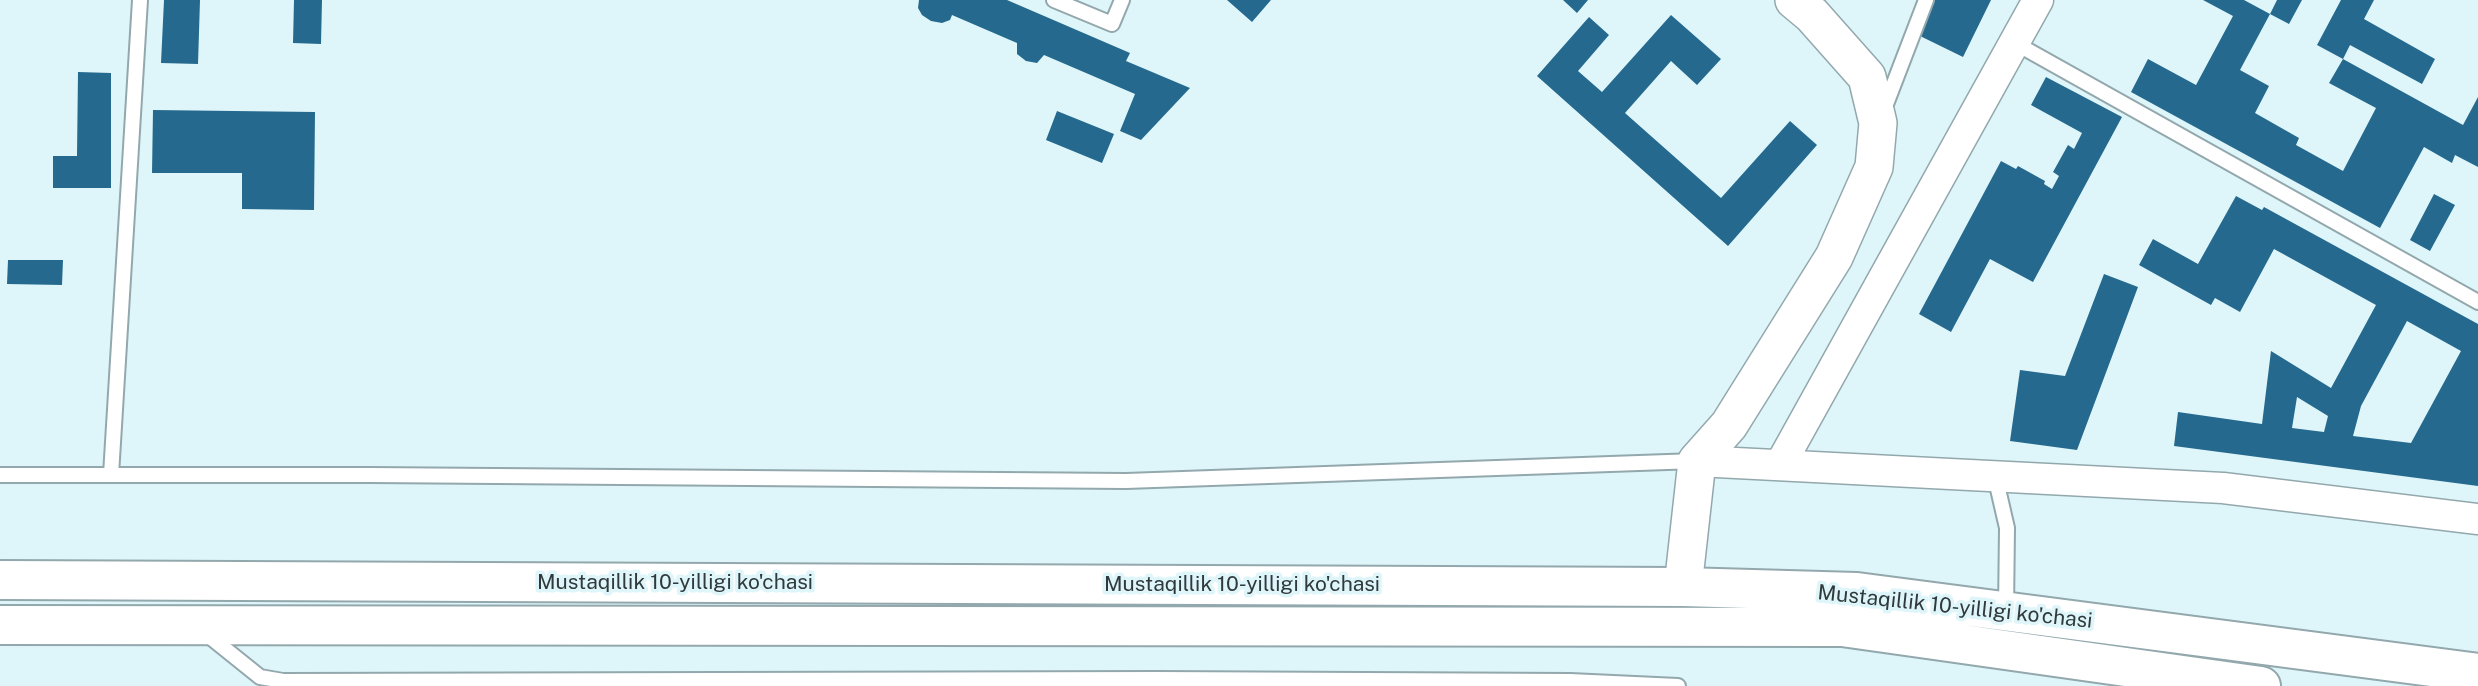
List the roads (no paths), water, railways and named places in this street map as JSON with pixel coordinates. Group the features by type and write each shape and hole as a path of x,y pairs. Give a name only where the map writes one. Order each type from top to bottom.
{"main road":[{"name":"Mustaqillik 10-yilligi ko'chasi","path":"0,580 1683,587 1857,592 2478,673"},
{"name":"Mustaqillik 10-yilligi ko'chasi","path":"0,625 1842,627 2010,650 2175,681 2261,686"}],"street":[{"path":"1683,587 1697,461 1729,425 1834,257 1874,167 1878,123 1867,77 1828,32 1794,0"},
{"path":"1780,465 2038,0"},
{"path":"1697,461 2222,488 2478,519"}],"lane":[{"path":"111,475 140,0"},
{"path":"1054,0 1112,24 1122,0"},
{"path":"1878,123 1926,0"},
{"path":"2015,43 2478,302"},
{"path":"0,475 397,475 1126,481 1697,461"},
{"path":"1995,476 2007,528 2006,611"},
{"path":"196,625 260,677 344,684 1570,681 1678,686"}]}
